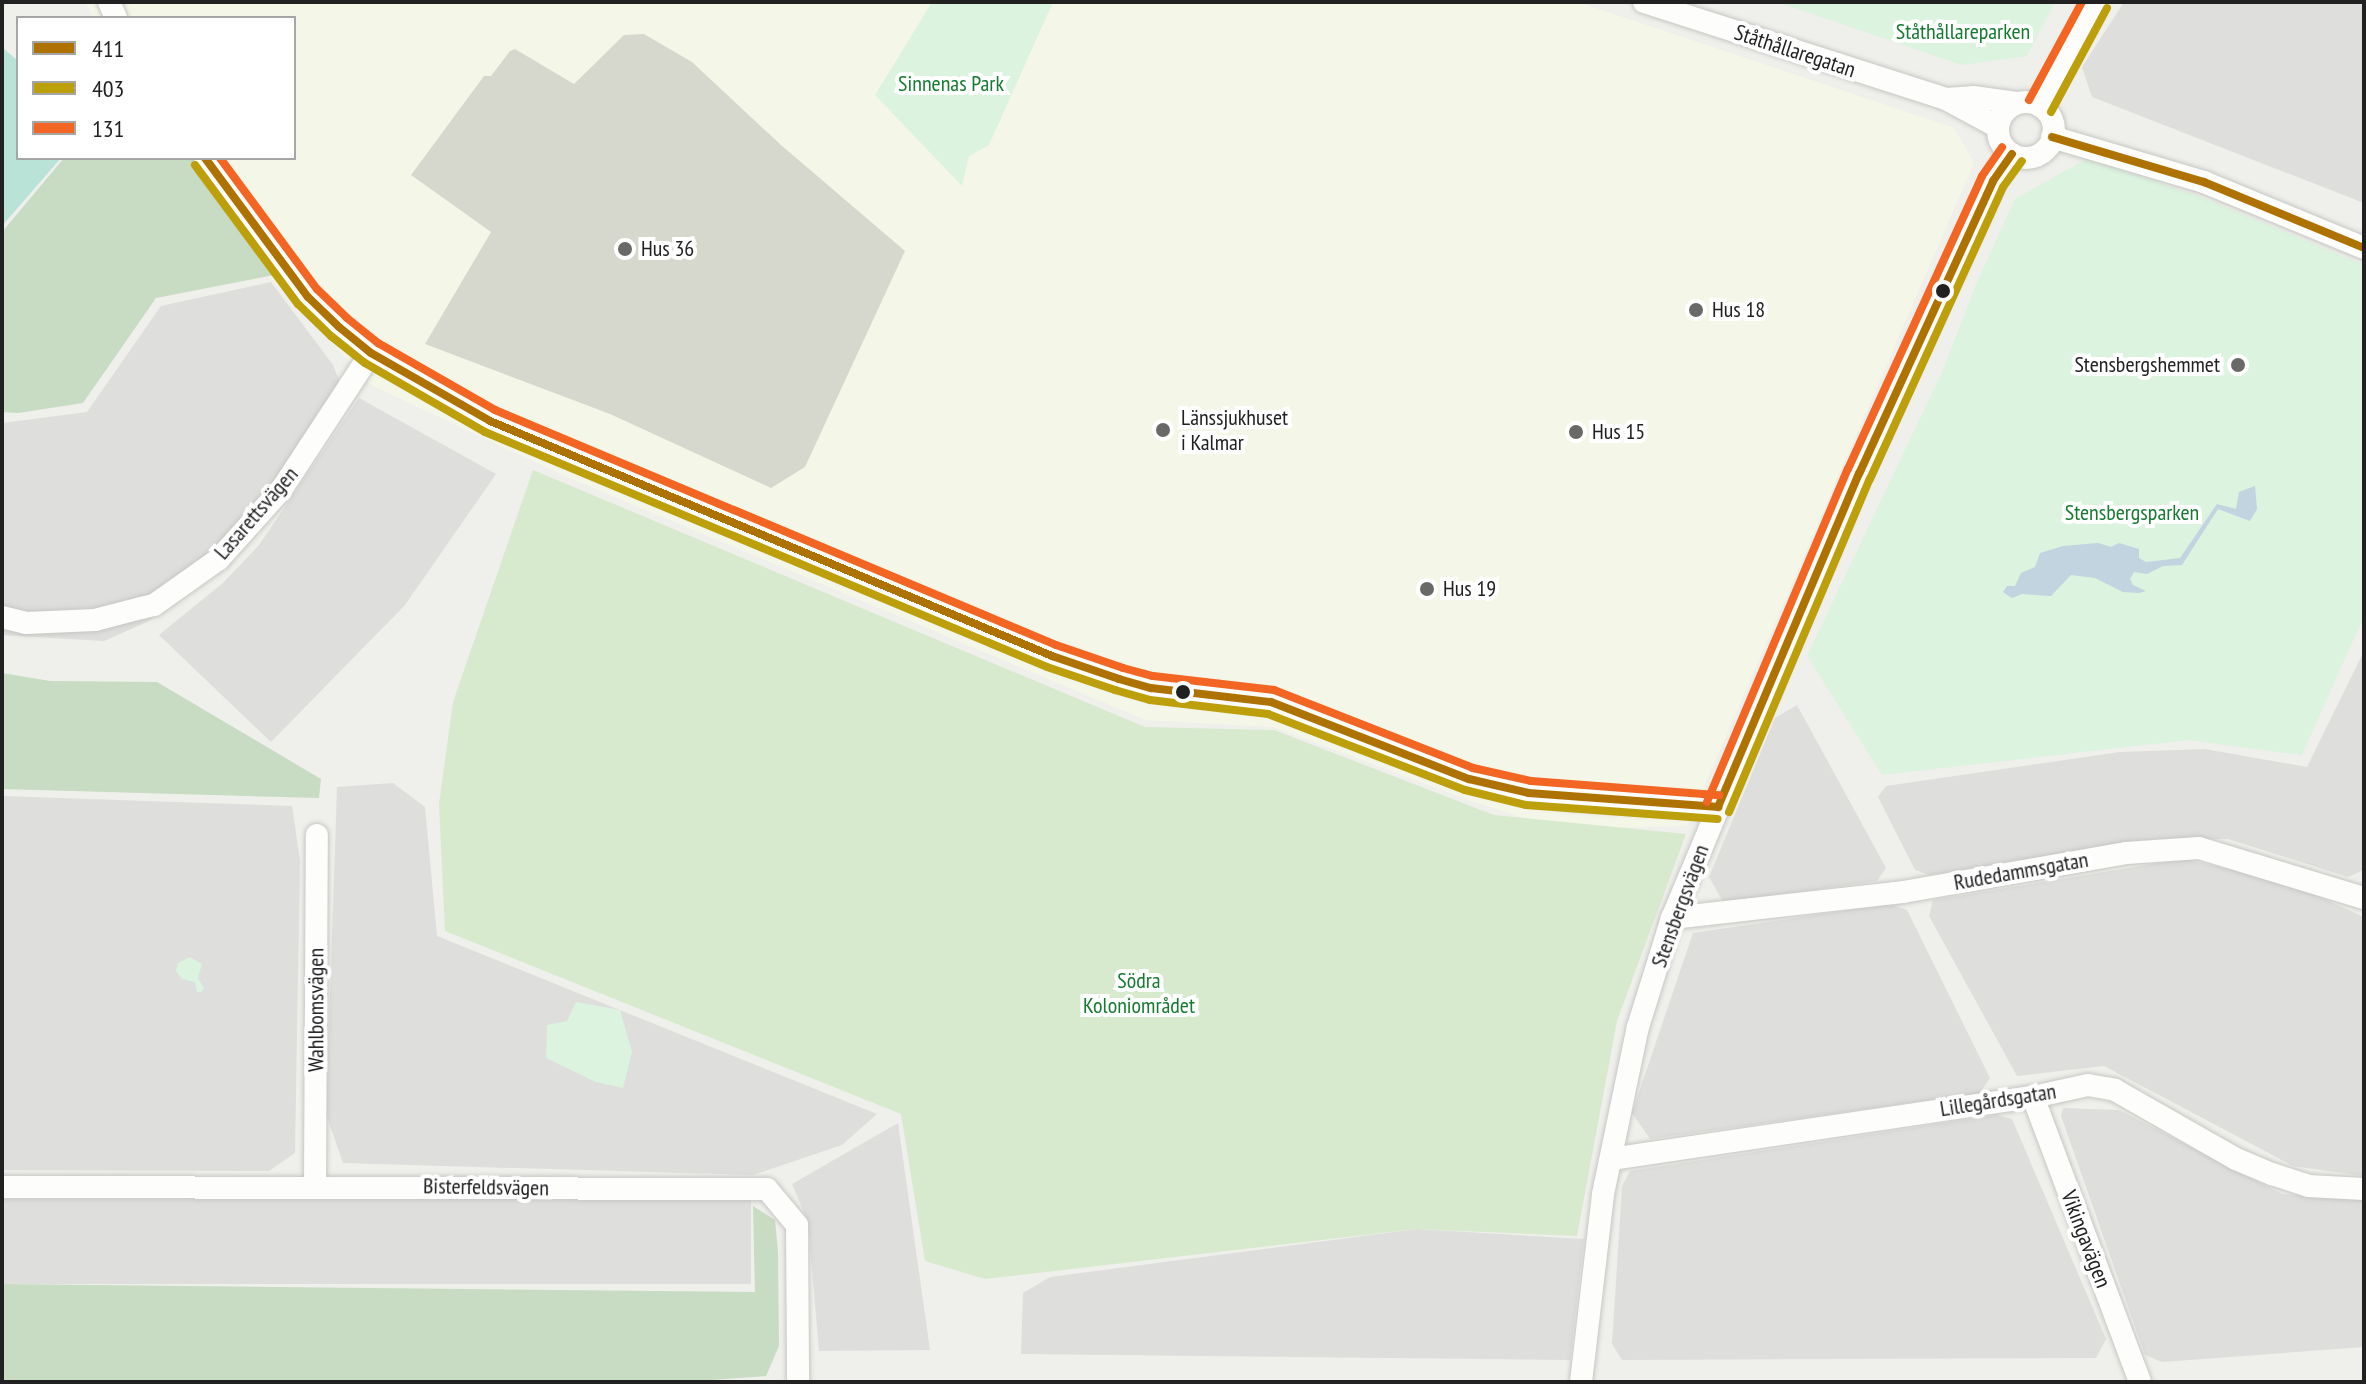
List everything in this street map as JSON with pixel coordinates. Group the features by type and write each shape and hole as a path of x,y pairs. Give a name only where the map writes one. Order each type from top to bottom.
{"street":[{"name":"Ståthållaregatan","path":"1644,2 1946,99 1998,127"},
{"path":"2028,105 2051,119 2052,137 2046,148 2035,156 2012,154 2001,143 1998,127 2004,113 2028,105 2096,2"},
{"name":"Ståthållaregatan","path":"1946,99 1973,97 2028,105"},
{"path":"2052,137 2204,182 2364,248"},
{"name":"Stensbergsvägen","path":"1581,1382 1603,1194 1638,1027 1672,918 1859,474 1993,181 2012,154"},
{"path":"206,160 308,297 371,353 490,421 1010,638 1119,679 1151,688 1271,702 1469,779 1529,793 1574,799 1718,807"},
{"name":"Lasarettsvägen","path":"2,617 26,623 95,620 154,605 219,559 281,490 371,353"},
{"name":"Wahlbomsvägen","path":"315,1185 317,835"},
{"name":"Rudedammsgatan","path":"1672,918 1903,892 2126,853 2199,848 2364,898"},
{"name":"Lillegårdsgatan","path":"1611,1159 2033,1097 2088,1085 2115,1090 2236,1159 2272,1174 2308,1186 2364,1189"},
{"name":"Vikingavägen","path":"2033,1097 2140,1382"},
{"name":"Bisterfeldsvägen","path":"2,1187 315,1185 767,1189 797,1225 798,1382"}],"shaded area":[{"name":"Länssjukhuset i Kalmar","path":"85,2 1578,2 1954,128 1974,163 1687,826 1559,829 1471,801 1274,727 1146,720 565,476 371,385 229,233 180,160 296,160 296,16 93,16"},
{"path":"2124,2 2364,2 2364,203 2092,97 2082,67"},
{"path":"644,34 692,62 781,145 905,251 805,467 771,488 610,414 425,344 491,232 411,175 484,76 491,76 510,51 515,49 574,84 624,35"},
{"path":"271,282 333,365 347,400 282,502 235,558 147,622 104,641 2,635 2,423 87,412 161,306"},
{"path":"359,398 496,474 405,605 271,742 159,635 224,582 259,545"},
{"path":"2364,651 2364,870 2348,877 2228,839 2151,839 1930,875 1915,870 1878,797 1886,786 2120,752 2205,749 2307,767"},
{"path":"1797,705 1886,868 1877,881 1723,902 1709,877 1775,718"},
{"path":"393,783 425,807 437,936 877,1114 842,1145 753,1175 343,1163 326,1114 337,787"},
{"path":"2,796 292,806 300,860 295,1153 269,1171 2,1170"},
{"path":"2183,859 2284,881 2364,917 2364,1176 2293,1166 2104,1066 2017,1076 1929,916 1933,900"},
{"path":"1890,904 1907,910 1990,1078 1980,1093 1650,1139 1632,1113 1693,933"},
{"path":"2063,1108 2119,1110 2282,1194 2364,1200 2364,1347 2162,1362 2145,1355 2061,1116"},
{"path":"1997,1115 2012,1119 2106,1339 2096,1358 1622,1360 1612,1344 1622,1186 1630,1171"},
{"path":"898,1123 930,1350 819,1351 808,1222 792,1184"},
{"path":"2,1199 751,1199 751,1284 2,1284"},
{"path":"1416,1229 1584,1239 1570,1360 1021,1354 1023,1293 1050,1277"}],"green space":[{"name":"Sinnenas Park","path":"932,2 1053,2 989,145 969,156 962,186 875,95"},
{"name":"Ståthållareparken","path":"1777,2 2055,2 2027,56 1962,65"},
{"path":"2,47 16,59 16,160 59,160 2,226"},
{"name":"Stensbergsparken","path":"2088,158 2203,198 2364,265 2364,616 2302,755 2188,740 1882,775 1807,656 1943,370 1977,282 2015,199"},
{"path":"62,160 197,160 274,275 156,298 83,403 18,413 2,412 2,232"},
{"name":"Södra Koloniområdet","path":"533,470 1145,727 1274,730 1494,815 1686,834 1617,1021 1577,1236 1416,1229 985,1279 925,1261 901,1114 445,931 439,804 453,702"},
{"path":"2,673 50,681 157,682 321,779 319,798 2,789"},
{"path":"190,957 202,964 198,978 204,988 201,992 197,992 195,982 182,979 176,971 178,963"},
{"path":"576,1002 620,1010 632,1052 623,1088 596,1082 546,1058 547,1025 567,1021"},
{"path":"753,1206 775,1220 778,1252 779,1346 766,1376 696,1381 2,1382 2,1284 755,1292"}],"water":[{"path":"2255,486 2257,509 2250,521 2218,509 2182,565 2163,566 2147,574 2134,572 2130,579 2133,585 2146,591 2123,592 2095,578 2071,575 2051,596 2022,594 2012,598 2003,592 2007,586 2015,586 2021,573 2035,567 2040,553 2063,546 2098,543 2111,547 2119,543 2139,549 2139,558 2146,562 2180,558 2217,504 2236,509 2239,492"}],"transit line":[{"name":"131","path":"2029,100 2082,2"},
{"name":"403","path":"2051,112 2107,8"},
{"name":"411","path":"2052,137 2204,182 2364,248"},
{"name":"131","path":"1707,802 1848,469 1982,176 2002,147"},
{"name":"411","path":"1718,807 1859,474 1993,181 2012,154"},
{"name":"411","path":"206,160 308,297 339,327 371,353 490,421 1052,656 1119,679 1151,688 1271,702 1469,779 1529,793 1718,807"},
{"name":"131","path":"221,160 317,289 347,318 378,343 495,410 1056,645 1123,668 1153,676 1274,690 1473,768 1531,781 1719,795"},
{"name":"403","path":"1729,812 1870,479 2003,187 2022,161"},
{"name":"403","path":"195,165 298,304 331,336 365,363 485,432 1047,667 1115,690 1150,700 1268,714 1465,790 1526,805 1717,819"}],"place":[{"name":"Hus 36","path":"625,249"},
{"name":"Hus 18","path":"1696,310"},
{"name":"Stensbergshemmet","path":"2238,365"},
{"name":"Länssjukhuset i Kalmar","path":"1163,430"},
{"name":"Hus 15","path":"1576,432"},
{"name":"Hus 19","path":"1427,589"}]}
